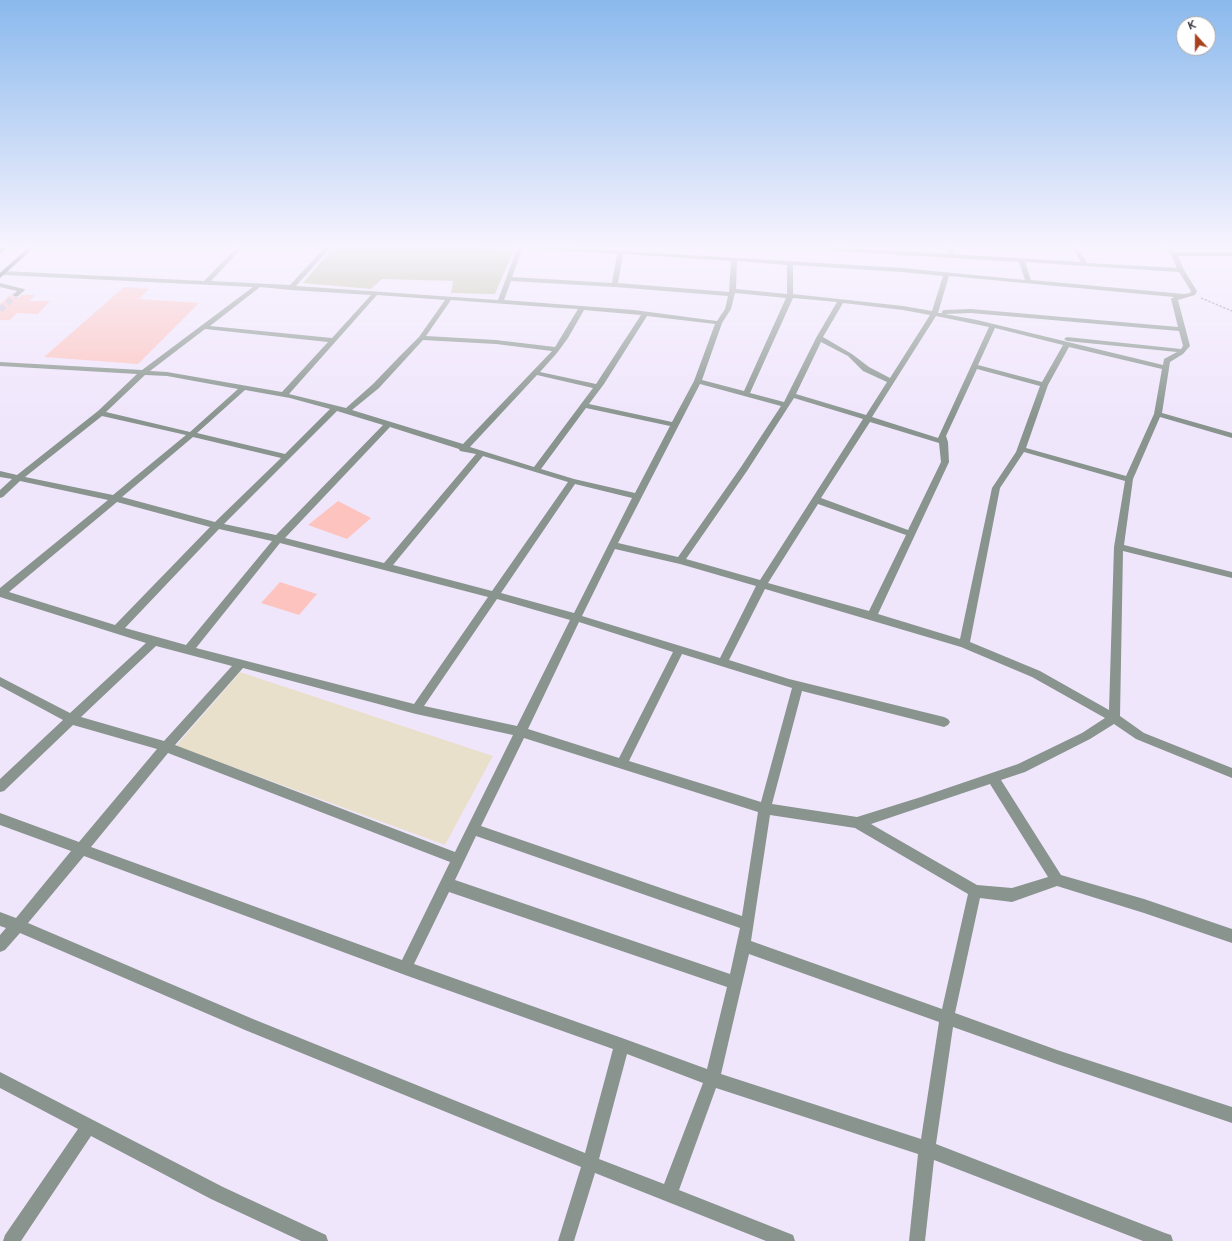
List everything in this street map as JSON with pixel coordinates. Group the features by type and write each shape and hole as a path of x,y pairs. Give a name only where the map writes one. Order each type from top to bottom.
{"street":[{"path":"0,495 18,478 100,413 144,372 234,304"},
{"path":"284,395 366,304"},
{"path":"347,411 381,380 420,338 445,304"},
{"path":"526,304 645,314 719,324"},
{"path":"405,968 612,545 698,381 719,324 729,304"},
{"path":"746,394 787,304"},
{"path":"680,561 744,469 792,395 819,338 839,304"},
{"path":"876,304 993,326 1165,368"},
{"path":"723,662 762,585 934,314 937,304"},
{"path":"1114,718 1119,548 1129,479 1158,414 1167,361 1182,352 1187,346 1175,304"},
{"path":"463,449 557,349 566,337 582,308"},
{"path":"934,314 954,311 971,311 1183,329"},
{"path":"536,470 598,387 645,314"},
{"path":"872,616 945,462 944,442 942,436 993,326"},
{"path":"204,327 334,340"},
{"path":"1029,334 1182,352"},
{"path":"420,338 496,342 557,349"},
{"path":"819,338 850,355 866,369 892,381"},
{"path":"964,644 996,488 1021,449 1044,385 1067,344"},
{"path":"0,364 167,374 284,395 347,411 463,449 573,481 637,496"},
{"path":"974,366 1044,385"},
{"path":"536,373 598,387"},
{"path":"698,381 785,405"},
{"path":"1,593 191,435 243,388"},
{"path":"792,395 944,442"},
{"path":"585,404 674,425"},
{"path":"117,630 216,526 287,457 334,408"},
{"path":"100,413 287,457"},
{"path":"1158,414 1232,436"},
{"path":"189,649 278,539 388,424"},
{"path":"1021,449 1129,479"},
{"path":"386,567 480,454"},
{"path":"0,474 114,498 216,526 278,539 494,595 577,618 798,685 944,722"},
{"path":"416,709 573,481"},
{"path":"817,500 911,534"},
{"path":"612,545 680,561 964,644 1036,674 1114,718 1140,736 1232,773"},
{"path":"1119,548 1232,575"},
{"path":"1,593 154,641 189,649 240,664 416,709 521,732 765,808 856,823 975,891 1012,895 1057,880 1144,906 1232,936"},
{"path":"0,788 73,720 154,641"},
{"path":"622,764 680,649"},
{"path":"0,945 166,747 240,664"},
{"path":"0,681 73,720 166,747 458,859"},
{"path":"669,1194 712,1079 744,945 765,808 798,685"},
{"path":"856,823 921,803 1021,768 1086,736 1114,718"},
{"path":"994,778 1057,880"},
{"path":"0,819 712,1079 927,1149 1166,1241"},
{"path":"473,829 747,924"},
{"path":"446,884 735,983"},
{"path":"917,1241 927,1149 947,1017 975,891"},
{"path":"0,919 18,925 250,1025 787,1241"},
{"path":"744,945 1057,1057 1232,1115"},
{"path":"566,1241 590,1163 622,1045"},
{"path":"0,1080 217,1193 320,1241"},
{"path":"11,1241 89,1126"}],"path":[{"path":"1217,304 1232,310"}],"shaded area":[{"path":"240,672 493,756 445,845 176,746"}],"building":[{"path":"0,304 47,304 38,314 17,313 10,320 0,320"},
{"path":"105,304 198,304 138,364 44,357"},
{"path":"338,501 371,518 347,539 308,525"},
{"path":"280,582 317,594 299,615 261,603"}],"tunnel":[{"path":"0,310 6,304"}]}
